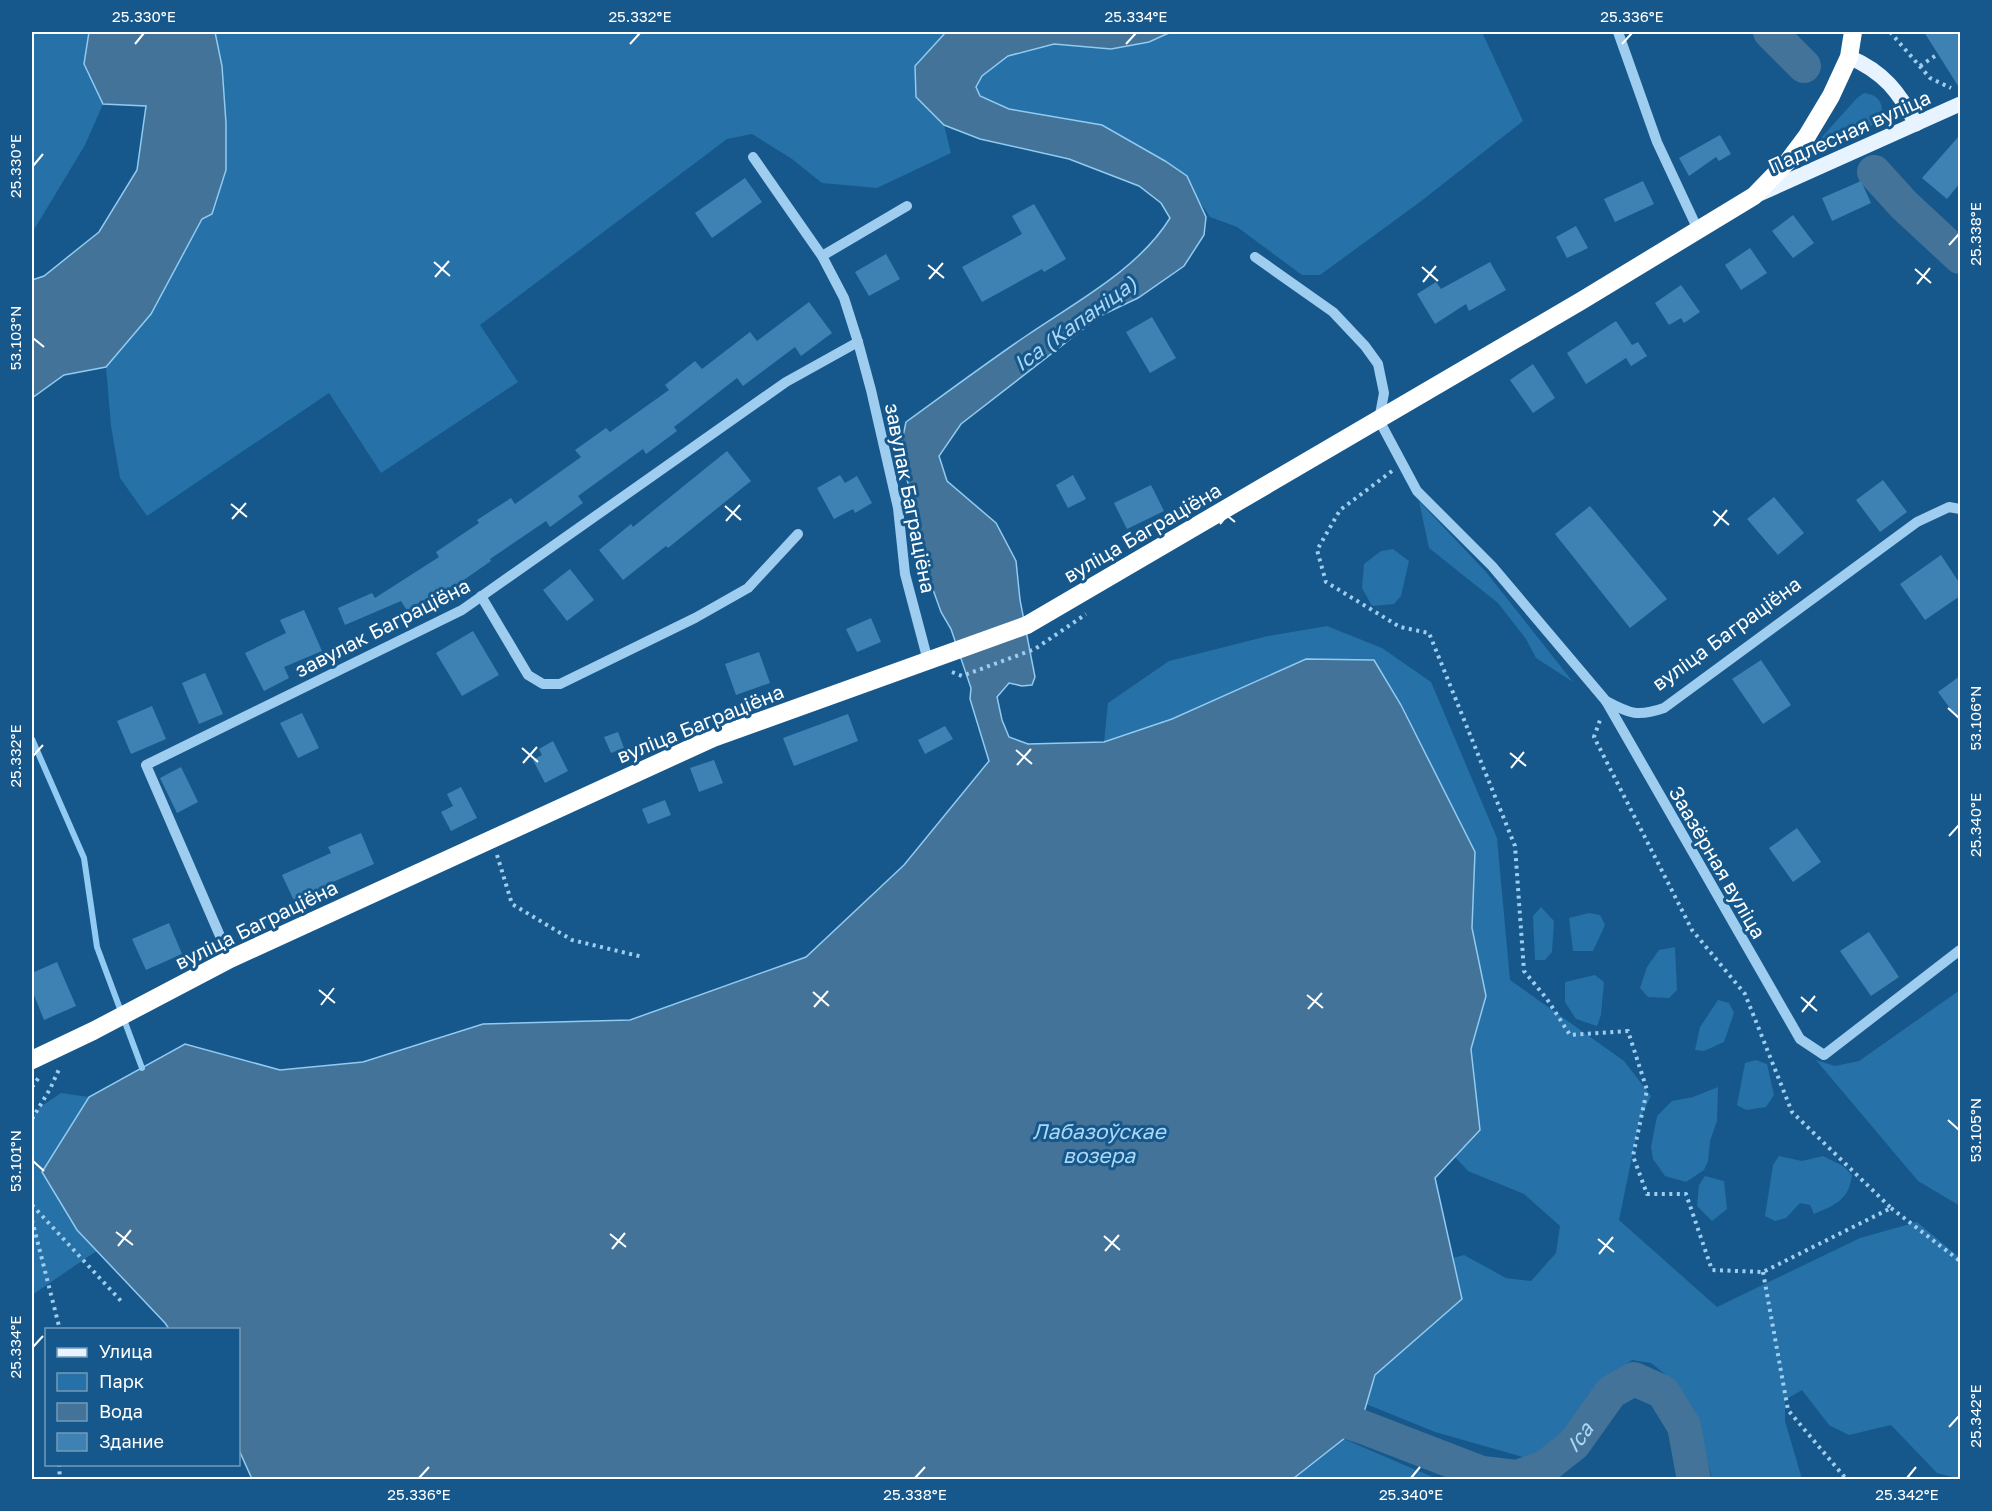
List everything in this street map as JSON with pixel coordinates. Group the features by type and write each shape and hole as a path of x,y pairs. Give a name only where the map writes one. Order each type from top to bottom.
{"highway":[{"name":"вуліца Баграціёна","path":"32,1060 143,1006 230,959 713,738 1027,625 1698,232 1754,196 1789,160 1807,136 1831,96 1849,57 1853,32"}],"main road":[{"path":"1849,57 1865,64 1888,81 1905,102 1916,124"},
{"name":"Падлесная вуліца","path":"1754,196 1960,106"}],"street":[{"path":"1618,32 1657,142 1698,232"},
{"name":"завулак Баграціёна","path":"753,157 822,256 844,298 858,342 898,508 905,574 928,661"},
{"path":"822,256 908,206"},
{"path":"1255,257 1333,312 1365,346 1378,364 1383,393 1379,420"},
{"name":"завулак Баграціёна","path":"230,959 146,765 462,610 786,382 858,342"},
{"name":"вуліца Баграціёна","path":"1379,420 1417,491 1492,566 1606,701 1628,713 1646,714 1664,708 1917,522 1948,507 1960,509"},
{"path":"481,596 528,675 543,684 560,684 695,618 748,588 798,534"},
{"name":"Заазёрная вуліца","path":"1606,701 1800,1039 1824,1055 1960,950"}],"path":[{"path":"1890,32 1930,78 1949,88 1960,87"},
{"path":"1920,66 1938,54"},
{"path":"1403,464 1340,510 1317,550 1326,582 1400,627 1429,633 1515,846 1524,971 1547,999 1570,1035 1628,1031 1647,1090 1633,1156 1647,1194 1686,1194 1712,1270 1763,1272 1891,1208"},
{"path":"962,676 1035,649"},
{"path":"1606,701 1594,737 1692,930 1745,993 1792,1112 1891,1208 1960,1261"},
{"path":"497,854 512,904 572,940 643,957"},
{"path":"32,1119 62,1064"},
{"path":"32,1205 121,1301"},
{"path":"32,1220 60,1328"},
{"path":"1763,1272 1788,1410 1846,1479"}],"green space":[{"path":"32,32 89,32 84,64 103,104 85,145 32,233"},
{"path":"215,32 946,32 915,66 916,97 944,125 951,153 877,188 822,183 792,159 752,134 727,139 480,325 518,382 381,473 329,393 147,516 120,478 111,426 106,367 151,314 226,170 226,123 222,66"},
{"path":"1171,32 1482,32 1523,121 1420,202 1320,275 1302,275 1237,227 1210,217 1193,192 1187,176 1165,161 1102,125 1009,109 980,96 975,87 982,76 1008,56 1054,44 1111,49 1149,42"},
{"path":"1864,93 1874,96 1880,102 1881,121 1826,147 1821,138"},
{"path":"1419,501 1486,572 1573,682 1536,658 1526,639 1498,603 1429,548"},
{"path":"1393,549 1409,561 1401,596 1394,604 1372,606 1362,588 1364,564 1381,551"},
{"path":"1327,626 1382,648 1431,682 1497,838 1510,980 1624,1061 1651,1096 1640,1118 1619,1220 1717,1307 1860,1238 1917,1222 1960,1258 1960,1479 1937,1473 1891,1425 1849,1435 1829,1425 1802,1390 1785,1400 1785,1421 1802,1479 1712,1479 1697,1419 1675,1382 1651,1363 1632,1360 1604,1383 1559,1439 1538,1453 1523,1457 1435,1432 1366,1404 1377,1373 1462,1299 1453,1258 1464,1255 1506,1278 1531,1281 1556,1253 1560,1226 1524,1194 1468,1171 1455,1157 1480,1130 1471,1049 1486,996 1472,928 1475,852 1401,705 1374,660 1172,719 1104,742 1108,703 1169,661 1268,636"},
{"path":"1541,907 1554,921 1552,952 1545,960 1535,960 1533,916"},
{"path":"1589,913 1600,915 1605,925 1593,951 1573,951 1569,918"},
{"path":"1675,947 1677,990 1669,998 1648,997 1640,988 1647,967 1659,950"},
{"path":"1595,975 1604,982 1601,1015 1597,1026 1576,1019 1565,1002 1565,982"},
{"path":"1960,990 1960,1206 1918,1181 1816,1060 1835,1066 1859,1061"},
{"path":"1718,1000 1729,1003 1734,1013 1724,1042 1704,1051 1695,1050 1700,1027"},
{"path":"1756,1060 1767,1064 1774,1095 1766,1107 1746,1110 1737,1105 1745,1063"},
{"path":"1718,1087 1717,1121 1704,1170 1686,1182 1665,1176 1653,1159 1651,1147 1657,1116 1672,1101 1693,1097"},
{"path":"61,1093 89,1097 42,1172 77,1230 98,1250 32,1295 32,1117 40,1107"},
{"path":"1779,1156 1802,1161 1823,1156 1843,1166 1852,1175 1848,1190 1840,1200 1814,1214 1810,1205 1800,1203 1786,1218 1775,1221 1765,1216 1773,1165"},
{"path":"1705,1176 1724,1181 1727,1209 1712,1221 1697,1206 1699,1185"},
{"path":"1344,1439 1437,1479 1294,1480 1293,1478"}],"water":[{"path":"89,32 215,32 222,66 226,123 226,170 212,214 202,219 151,314 106,367 64,375 32,398 32,280 44,276 99,232 137,170 146,106 103,104 84,64"},
{"name":"Лабазоўскае возера","path":"946,32 1171,32 1149,42 1111,49 1054,44 1008,56 982,76 976,87 980,96 1009,109 1102,125 1187,176 1206,217 1204,235 1184,266 1138,298 1100,316 961,424 939,456 947,481 996,523 1016,561 1020,600 1035,677 1032,685 1022,686 1009,683 997,697 1002,720 1009,737 1028,744 1104,742 1172,719 1306,659 1374,660 1401,705 1475,852 1472,928 1486,996 1471,1049 1480,1130 1435,1178 1462,1299 1375,1375 1360,1426 1294,1480 252,1479 240,1452 240,1328 168,1328 77,1230 42,1172 89,1097 185,1044 280,1070 363,1062 483,1024 630,1020 806,957 904,865 989,761 970,699 971,688 951,629 941,612 921,556 912,500 900,450 906,422 1026,336 1104,284 1141,253 1170,218 1161,203 1139,186 1069,159 980,139 944,125 916,97 915,66"}],"building":[{"path":"1924,32 1960,32 1960,89 1938,54"},
{"path":"1720,135 1731,154 1719,161 1716,157 1689,176 1679,158"},
{"path":"1960,135 1960,183 1947,199 1922,178"},
{"path":"745,178 762,202 712,238 695,213"},
{"path":"1643,181 1654,204 1615,222 1604,199"},
{"path":"1861,181 1871,203 1832,221 1822,198"},
{"path":"1034,204 1066,259 1044,272 1042,269 982,302 962,267 1022,234 1012,216"},
{"path":"1793,215 1814,243 1793,258 1772,231"},
{"path":"1576,226 1588,248 1567,258 1556,237"},
{"path":"1750,248 1767,273 1741,290 1725,265"},
{"path":"886,254 900,279 869,296 855,272"},
{"path":"1490,262 1506,290 1469,311 1466,304 1435,324 1417,294 1436,282 1441,289"},
{"path":"1681,285 1700,312 1684,323 1681,318 1669,325 1655,303"},
{"path":"809,302 832,333 801,356 795,347 743,386 737,378 674,427 677,431 646,454 643,449 578,496 583,503 550,527 546,521 490,559 491,561 445,593 448,597 413,620 401,601 345,625 338,608 372,593 375,598 439,557 436,552 479,523 477,520 511,498 515,504 581,457 575,450 606,428 610,432 669,390 665,385 695,361 702,369 750,332 757,341"},
{"path":"1152,317 1176,358 1150,373 1126,332"},
{"path":"1616,321 1632,345 1638,342 1647,356 1631,366 1626,358 1586,384 1567,353"},
{"path":"1533,364 1555,398 1533,413 1510,380"},
{"path":"727,451 751,481 668,548 666,546 623,580 599,550 631,524 633,527"},
{"path":"840,475 845,483 857,476 872,503 855,513 853,509 834,519 817,488"},
{"path":"1073,475 1086,499 1068,508 1056,485"},
{"path":"1883,480 1907,512 1880,532 1856,500"},
{"path":"1151,485 1164,511 1127,529 1114,503"},
{"path":"1774,497 1804,533 1778,555 1747,519"},
{"path":"1590,506 1667,599 1630,628 1555,534"},
{"path":"1941,555 1960,584 1960,596 1925,620 1900,584"},
{"path":"570,569 594,600 567,621 543,590"},
{"path":"304,610 322,651 284,667 289,678 264,691 245,653 286,633 280,620"},
{"path":"871,618 881,642 857,652 846,629"},
{"path":"473,631 499,675 462,696 436,653"},
{"path":"759,652 770,683 736,695 725,664"},
{"path":"1761,660 1791,705 1763,724 1732,679"},
{"path":"205,673 223,714 199,724 182,683"},
{"path":"1960,676 1960,722 1938,692"},
{"path":"152,706 166,739 131,754 117,721"},
{"path":"302,713 319,748 298,758 280,723"},
{"path":"848,714 858,741 794,766 783,738"},
{"path":"945,726 953,739 925,754 918,740"},
{"path":"618,732 624,748 611,753 604,737"},
{"path":"553,741 568,771 545,783 533,760 542,755 539,749"},
{"path":"714,760 723,783 699,792 690,768"},
{"path":"181,767 198,802 177,813 160,778"},
{"path":"461,787 477,818 451,831 441,812 453,806 447,794"},
{"path":"665,800 671,815 648,824 642,809"},
{"path":"1797,828 1821,862 1793,882 1769,848"},
{"path":"361,833 374,864 326,885 329,892 297,907 282,875 331,853 328,847"},
{"path":"169,923 182,954 146,970 132,939"},
{"path":"1869,932 1899,977 1871,996 1840,951"},
{"path":"57,962 76,1006 44,1020 32,990 32,973"}],"waterway":[{"path":"1770,32 1804,66"},
{"path":"1874,172 1904,205 1960,257"},
{"path":"32,739 84,858 97,947 142,1068"},
{"name":"Іса","path":"1316,1412 1360,1426 1482,1473 1517,1477 1545,1467 1574,1444 1611,1392 1634,1379 1663,1392 1684,1426 1694,1480"}],"water label":[{"name":"Іса (Капаніца)","path":"1075,323"}]}
